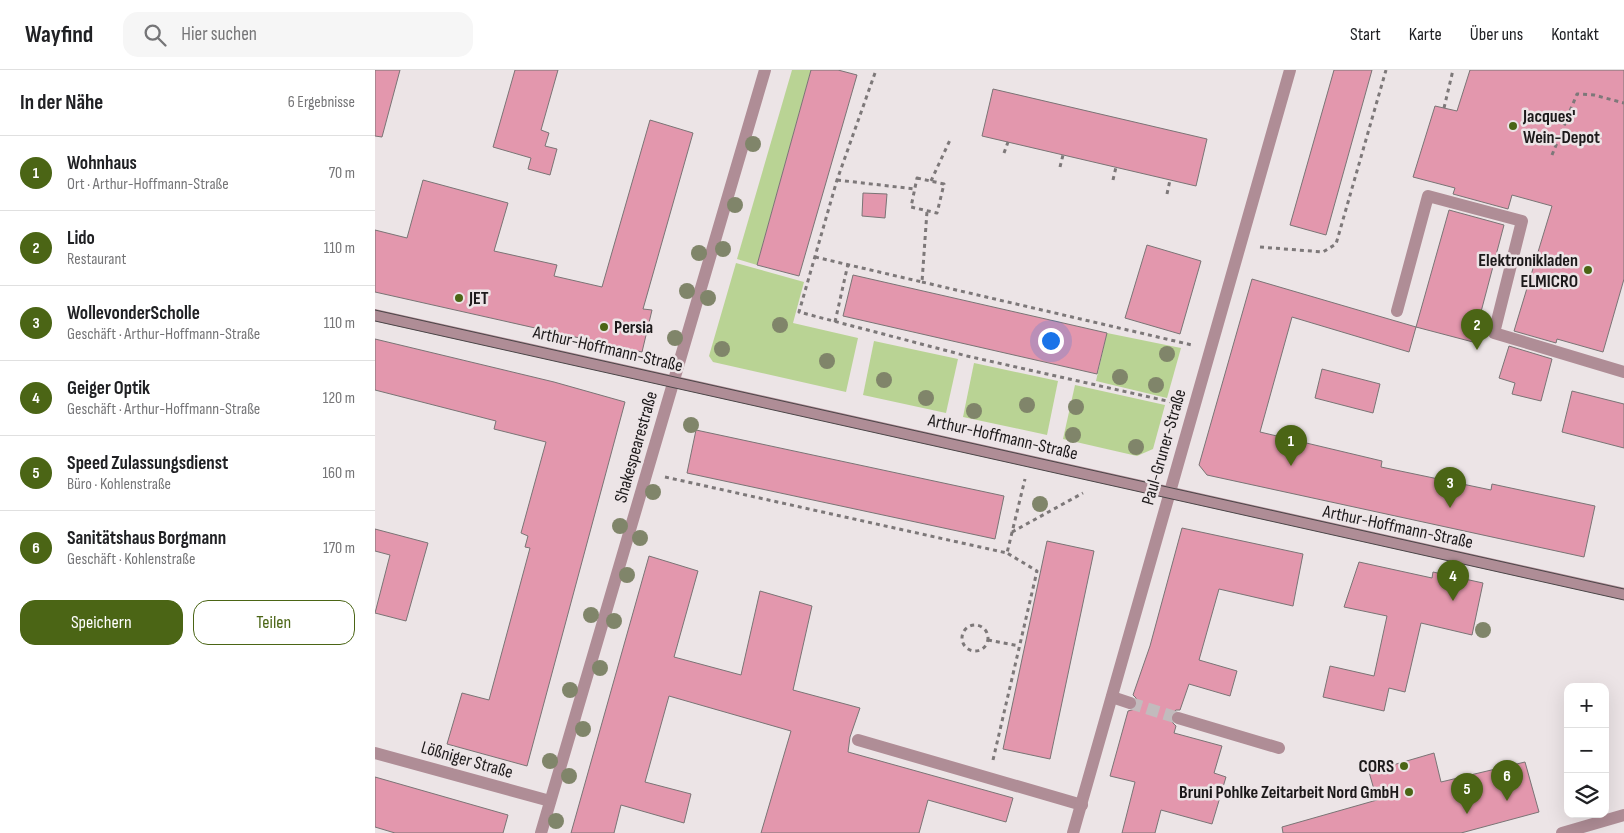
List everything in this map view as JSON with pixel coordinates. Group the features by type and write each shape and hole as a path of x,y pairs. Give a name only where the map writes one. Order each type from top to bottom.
{"street":[{"name":"Shakespearestraße","path":"541,833 765,70"},
{"name":"Paul-Gruner-Straße","path":"1073,833 1290,70"},
{"path":"1397,311 1428,196 1522,222 1493,333 1624,371"},
{"name":"Arthur-Hoffmann-Straße","path":"375,315 1624,594"},
{"path":"1112,697 1130,703"},
{"path":"1177,718 1279,748"},
{"path":"858,740 1082,805"},
{"name":"Lößniger Straße","path":"375,753 550,801"},
{"path":"1562,833 1624,815"}],"path":[{"path":"1241,245 1323,252 1335,244 1386,70"},
{"path":"1444,108 1453,70"},
{"path":"875,73 837,180 799,312 967,356 1193,407"},
{"path":"1553,155 1577,94 1594,95 1624,103"},
{"path":"931,181 950,140"},
{"path":"1004,153 1008,142"},
{"path":"1060,167 1063,155"},
{"path":"1113,180 1116,168"},
{"path":"917,178 931,181 944,184 937,213 911,207 917,178"},
{"path":"837,180 915,188"},
{"path":"1167,194 1170,180"},
{"path":"922,282 927,211"},
{"path":"815,257 1210,350"},
{"path":"835,322 848,264"},
{"path":"1007,553 1030,461"},
{"path":"647,473 1007,553 1037,570 994,757"},
{"path":"1011,532 1087,492"},
{"path":"970,626 979,626 986,631 989,640 981,650 973,652 965,648 962,636 970,626"},
{"path":"989,640 1019,646"}],"green space":[{"path":"792,70 811,70 757,265 737,259"},
{"path":"736,263 804,282 793,323 858,338 846,392 713,362 709,356"},
{"path":"1107,333 1181,348 1167,398 1096,381"},
{"path":"874,341 958,359 946,413 863,395"},
{"path":"974,363 1058,381 1047,435 963,417"},
{"path":"1075,385 1165,405 1153,449 1137,456 1063,439"}],"building":[{"path":"375,70 400,70 382,137 375,136"},
{"path":"515,70 558,70 541,130 549,133 545,146 557,149 550,175 528,169 531,158 493,147"},
{"path":"811,70 838,70 857,75 799,276 757,265"},
{"path":"1334,70 1372,70 1326,235 1290,225"},
{"path":"1470,70 1624,70 1624,279 1603,352 1557,339 1556,343 1514,331 1552,206 1512,195 1508,209 1453,194 1455,188 1413,177 1435,106 1457,111"},
{"path":"993,89 1207,139 1196,186 982,136"},
{"path":"650,120 693,133 643,309 652,310 642,352 375,292 375,230 407,238 423,180 508,203 494,251 557,265 554,276 602,287"},
{"path":"863,193 887,194 885,218 862,216"},
{"path":"1449,210 1504,225 1473,342 1416,327"},
{"path":"1147,245 1201,261 1180,334 1125,318"},
{"path":"853,275 1107,333 1097,374 843,316"},
{"path":"1252,279 1416,327 1409,352 1292,317 1260,432 1382,461 1381,467 1491,490 1492,484 1595,506 1584,557 1207,475 1199,465"},
{"path":"375,339 554,382 625,402 527,766 447,744 462,693 489,700 530,548 525,547 528,536 521,533 546,442 494,429 496,421 375,390"},
{"path":"1509,346 1552,359 1541,401 1512,394 1515,383 1499,378"},
{"path":"1322,369 1380,384 1373,413 1315,398"},
{"path":"1572,391 1624,404 1624,448 1562,432"},
{"path":"696,430 1004,496 995,539 687,473"},
{"path":"1182,528 1303,554 1293,606 1219,589 1199,660 1237,671 1230,696 1189,684 1180,710 1176,710 1170,715 1170,720 1176,726 1174,733 1222,746 1214,773 1226,777 1212,824 1161,810 1155,833 1122,833 1135,782 1110,776 1128,711 1135,709 1138,705 1133,695 1150,646"},
{"path":"375,529 428,543 406,621 375,613 390,555 375,551"},
{"path":"1047,541 1094,551 1050,759 1003,749"},
{"path":"649,556 698,571 674,657 741,675 760,591 812,606 793,690 860,708 850,737 848,752 1013,798 1006,822 928,800 919,833 761,833 791,731 669,696 645,782 691,794 684,823 621,805 614,833 571,833"},
{"path":"1359,562 1432,578 1433,572 1483,583 1472,635 1421,623 1405,692 1389,688 1384,711 1323,697 1330,666 1374,676 1387,616 1344,607"},
{"path":"1434,753 1441,782 1525,762 1539,812 1461,833 1283,833 1282,827 1377,800 1369,772"},
{"path":"375,777 508,815 503,833 395,833 375,827"}],"tunnel":[{"path":"1130,703 1178,718"}],"tram line":[{"path":"375,310 1624,589"},
{"path":"375,321 1624,600"}],"place":[{"name":"Jacques' Wein-Depot","path":"1513,126"},
{"name":"Elektronikladen ELMICRO","path":"1588,270"},
{"name":"JET","path":"459,298"},
{"name":"Persia","path":"604,327"},
{"name":"Lido","path":"1477,350"},
{"name":"Wohnhaus","path":"1291,466"},
{"name":"WollevonderScholle","path":"1450,508"},
{"name":"Geiger Optik","path":"1453,601"},
{"name":"CORS","path":"1404,766"},
{"name":"Bruni Pohlke Zeitarbeit Nord GmbH","path":"1409,792"},
{"name":"Sanitätshaus Borgmann","path":"1507,801"},
{"name":"Speed Zulassungsdienst","path":"1467,814"}]}
